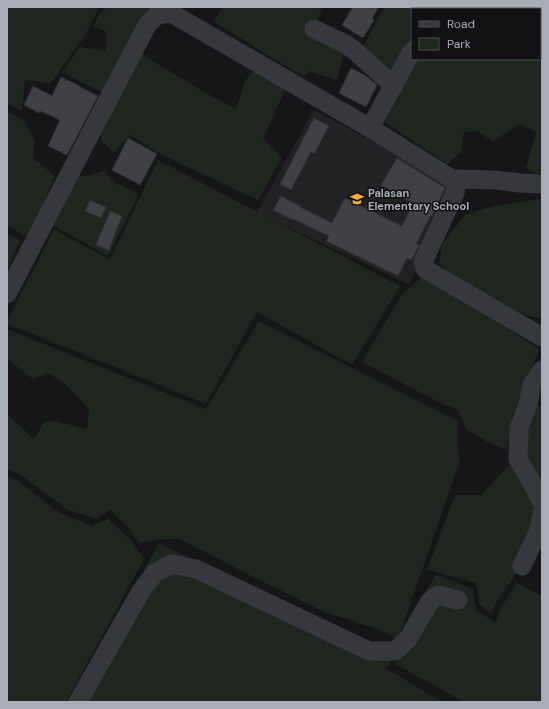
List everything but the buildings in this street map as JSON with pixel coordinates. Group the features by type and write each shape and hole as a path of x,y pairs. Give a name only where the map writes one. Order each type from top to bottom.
{"street":[{"path":"7,294 147,26 157,15 171,13 370,128 452,179 456,185 455,193 423,262 425,269 542,337"},
{"path":"314,28 344,43 394,86"},
{"path":"370,128 411,53"},
{"path":"452,179 495,180 542,184"},
{"path":"542,370 532,385 528,404 519,428 518,459 542,502"},
{"path":"522,566 539,530 542,514"},
{"path":"78,702 141,591 155,573 172,564 196,569 369,651 395,651 408,639 430,601 438,595 458,600"}],"shaded area":[{"name":"Palasan Elementary School","path":"314,110 456,185 409,285 257,212"}],"green space":[{"path":"7,7 99,7 87,32 50,84 25,80 22,111 7,104"},
{"path":"107,7 156,7 106,94 62,73 80,47 106,51 107,32 93,26 100,14"},
{"path":"222,7 322,7 317,22 347,39 337,80 308,71 304,77 214,22"},
{"path":"384,7 426,8 411,8 411,45 394,77 358,57"},
{"path":"542,7 542,174 534,173 526,168 536,132 520,124 493,142 478,131 464,132 461,152 447,164 385,122 416,60 541,60 541,8 443,8"},
{"path":"138,52 236,109 245,81 256,68 285,90 263,139 282,158 258,200 162,155 130,135 114,152 101,141 105,115"},
{"path":"7,112 22,119 35,140 33,158 55,176 29,238 7,226"},
{"path":"158,160 400,286 352,365 257,312 206,404 7,324 7,321 54,229 110,260"},
{"path":"104,171 115,183 132,190 138,196 108,256 52,225 75,176 85,176"},
{"path":"542,199 542,318 524,315 457,280 439,263 442,244 466,214 499,205"},
{"path":"7,233 20,240 7,271"},
{"path":"422,277 510,330 539,350 513,415 507,450 486,441 466,429 458,410 442,404 362,362 402,294"},
{"path":"259,321 458,421 457,441 460,460 398,640 383,631 322,611 180,539 164,539 139,543 129,528 110,510 97,519 68,510 19,474 7,470 7,414 34,439 45,421 59,422 87,429 89,409 64,383 48,373 33,379 7,359 7,329 206,409"},
{"path":"535,403 542,407 542,542 515,575 496,602 492,614 480,605 476,583 427,570 455,495 481,495 504,470 526,452 523,435"},
{"path":"7,476 15,479 60,513 92,526 108,519 131,540 144,559 66,702 7,702"},
{"path":"159,543 392,658 387,669 442,702 71,702"},
{"path":"436,575 473,589 476,610 496,623 500,609 517,583 542,596 542,702 464,702 395,664 419,602"}],"place":[{"name":"Palasan Elementary School","path":"357,199"}]}
